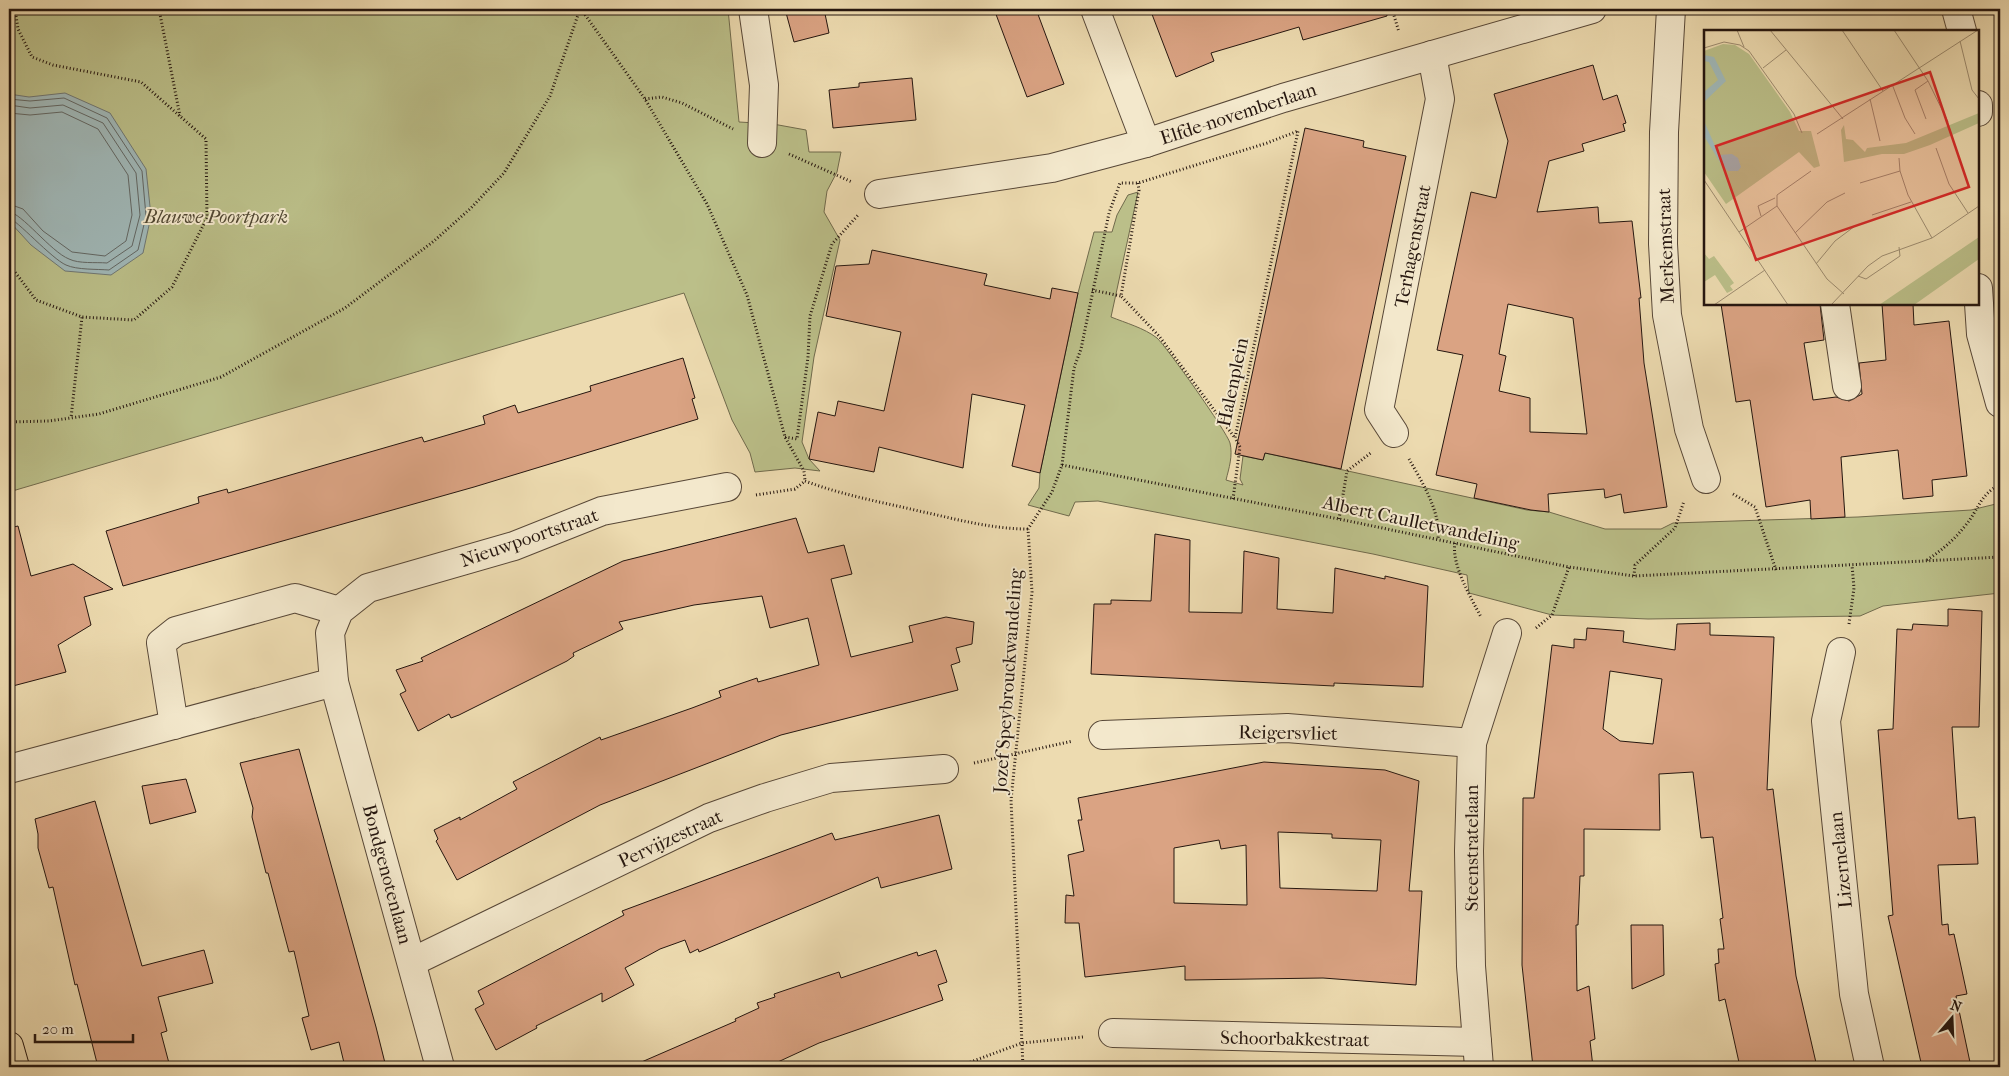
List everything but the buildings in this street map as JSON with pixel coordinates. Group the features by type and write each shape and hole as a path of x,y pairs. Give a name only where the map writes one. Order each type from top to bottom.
{"main road":[{"path":"9,1046 14,1067"}],"street":[{"path":"752,9 764,85 762,142"},
{"path":"1095,9 1146,143"},
{"name":"Elfde-novemberlaan","path":"879,194 1052,168 1146,143 1283,98 1432,55 1559,14 1592,9"},
{"name":"Merkemstraat","path":"1672,9 1664,132 1662,244 1666,306 1689,429 1706,479"},
{"path":"1956,9 1962,30"},
{"name":"Terhagenstraat","path":"1394,433 1379,410 1440,99 1432,55"},
{"path":"1979,303 1981,334 2000,403"},
{"path":"1836,305 1847,386"},
{"name":"Nieuwpoortstraat","path":"339,611 368,588 514,546 602,511 727,487"},
{"path":"9,769 174,726 334,682 330,633 339,611 295,598 176,631 161,643 174,726"},
{"name":"Steenstratelaan","path":"1478,1055 1471,966 1469,860 1472,743 1507,633"},
{"name":"Lizernelaan","path":"1841,652 1826,721 1854,994 1870,1067"},
{"name":"Bondgenotenlaan","path":"334,682 440,1067"},
{"name":"Reigersvliet","path":"1103,735 1287,728 1472,743"},
{"name":"Pervijzestraat","path":"412,962 708,818 831,778 944,769"},
{"name":"Schoorbakkestraat","path":"1113,1033 1478,1055"}],"path":[{"path":"9,264 36,300 82,317 134,320 172,288 207,218 206,139 141,82 54,64 32,57 18,29 15,9"},
{"path":"158,9 180,117"},
{"path":"9,422 71,418 99,414 221,377 345,308 434,241 472,208 504,173 550,96 581,9"},
{"path":"581,9 645,99 707,204 747,295 785,438 804,470 805,481"},
{"path":"805,481 834,492 963,521 1009,529 1028,529 1052,492 1062,465 1074,368 1081,349 1109,213 1120,183 1138,183 1267,143 1298,130 1283,98"},
{"name":"Halenplein","path":"1235,438 1298,130"},
{"path":"1092,290 1121,296 1140,190 1138,183"},
{"path":"785,438 798,439 808,357 810,316 832,244 842,231"},
{"name":"Halenplein","path":"1121,296 1159,336 1235,438"},
{"path":"71,418 82,317"},
{"path":"1340,519 1347,471 1394,433"},
{"path":"1232,499 1240,447 1235,438"},
{"name":"Albert Caulletwandeling","path":"1062,465 1340,519 1569,567 1634,576 2000,557"},
{"path":"1634,576 1634,565 1675,528 1684,499 1706,479 1755,507 1776,570"},
{"path":"727,487 751,496 795,489 805,481"},
{"path":"1926,561 1949,544 1967,524 1986,492 2000,484"},
{"path":"1426,488 1439,530 1438,539"},
{"name":"Jozef Speybrouckwandeling","path":"1023,1067 1011,800 1017,753 1020,694 1032,592 1028,529"},
{"path":"1455,543 1453,553 1469,593"},
{"path":"1841,652 1851,616 1854,588 1852,565"},
{"path":"944,769 1103,735"},
{"path":"957,1067 1022,1043 1113,1033"}],"green space":[{"name":"Blauwe Poortpark","path":"9,9 728,9 739,122 773,124 806,130 809,152 841,152 837,172 827,191 824,212 840,240 814,357 802,442 809,459 820,471 795,468 755,472 750,453 732,420 684,293 9,492"},
{"path":"1138,192 1111,317 1152,334 1157,338 1196,389 1230,443 1231,457 1226,480 1243,485 1240,479 1243,456 1263,460 1265,453 1527,510 1549,512 1605,529 1661,529 1673,523 1858,517 1971,510 2000,503 2000,593 1883,606 1860,616 1648,619 1552,615 1469,593 1467,575 1373,554 1098,501 1075,502 1069,516 1028,505 1039,488 1040,473 1078,293 1094,232 1112,232 1117,215 1128,195"}],"water":[{"path":"65,93 110,113 146,169 151,216 143,253 111,275 65,271 31,245 9,221 9,94 29,97"}]}
